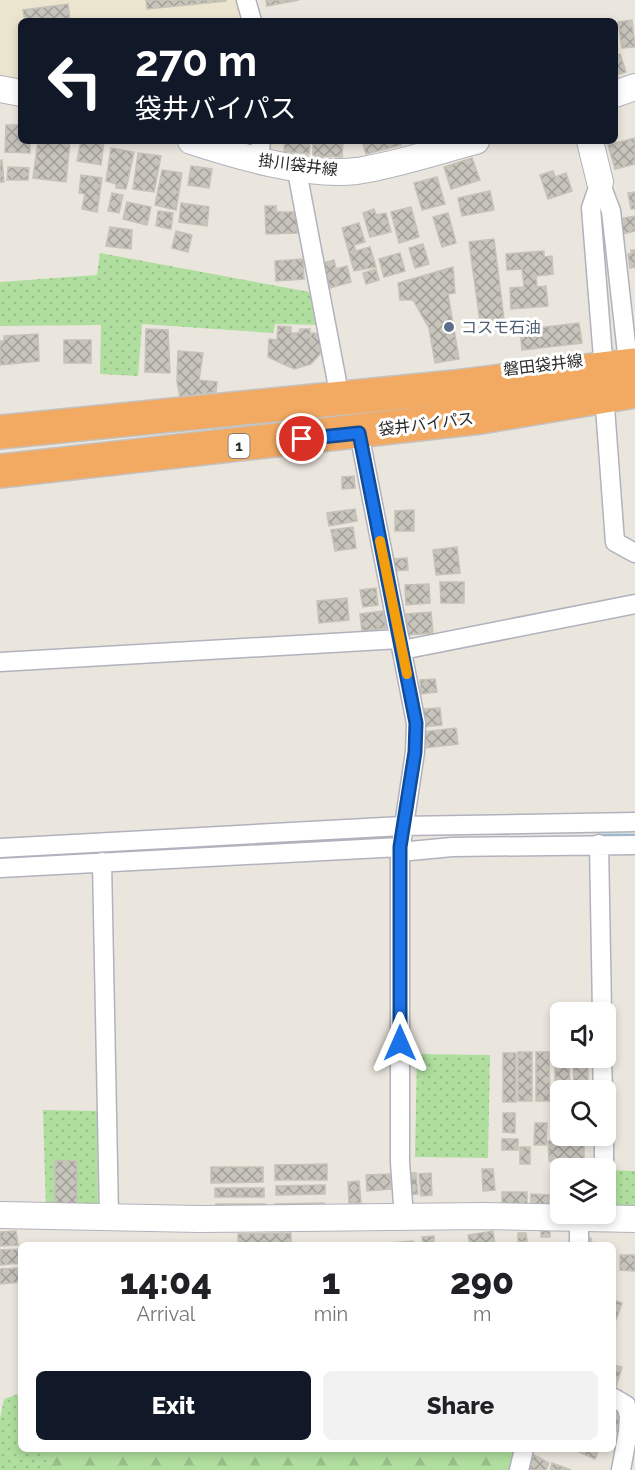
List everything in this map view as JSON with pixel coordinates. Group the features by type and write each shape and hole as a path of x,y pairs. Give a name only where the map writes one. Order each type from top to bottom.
{"highway":[{"name":"袋井バイパス","path":"0,432 454,387 625,357"},
{"name":"袋井バイパス","path":"0,471 359,433 477,418 635,403"}],"street":[{"path":"246,0 251,18"},
{"path":"618,93 635,87"},
{"path":"0,89 18,92"},
{"name":"掛川袋井線","path":"212,144 260,151 297,166 331,172 358,170 464,144"},
{"path":"591,144 600,182 591,208 625,357"},
{"path":"297,166 340,398"},
{"path":"477,418 635,403"},
{"path":"605,407 615,542 635,553"},
{"path":"359,433 416,723 415,752 400,850 400,1162 404,1218"},
{"path":"0,662 401,644 635,604"},
{"path":"0,848 402,826 635,822"},
{"path":"599,844 602,1002"},
{"path":"0,868 452,847 635,845"},
{"path":"102,862 109,1216"},
{"path":"0,1215 550,1218"},
{"path":"616,1217 635,1219"},
{"path":"579,1224 579,1242"},
{"path":"616,1399 626,1405 629,1416 621,1470"},
{"path":"519,1470 523,1452"}],"shaded area":[{"path":"0,0 246,0 250,18 18,18 18,88 0,89"}],"green space":[{"path":"100,253 315,293 322,325 275,324 273,333 142,324 138,376 100,374 101,325 0,326 0,282 97,275"},
{"path":"417,1054 490,1055 488,1158 415,1157"},
{"path":"43,1110 97,1111 98,1211 46,1211"},
{"path":"616,1170 635,1171 635,1211 616,1212"},
{"path":"18,1394 18,1452 49,1452 52,1470 0,1470 0,1419 4,1399"},
{"path":"48,1452 523,1452 519,1470 51,1470"}],"building":[{"path":"146,0 226,0 226,1 147,9"},
{"path":"266,0 299,0 267,6"},
{"path":"68,4 70,18 24,18 23,10"},
{"path":"632,20 635,47 622,48 618,22"},
{"path":"620,54 626,72 618,74 618,55"},
{"path":"6,125 18,125 18,144 30,144 30,153 5,152"},
{"path":"635,138 635,164 615,169 608,145"},
{"path":"38,144 70,144 66,182 33,178"},
{"path":"80,144 104,144 101,165 77,161"},
{"path":"285,144 310,144 309,154 284,151"},
{"path":"313,144 343,144 342,157 313,156"},
{"path":"363,144 401,144 401,145 366,154"},
{"path":"111,148 134,152 126,189 116,188 116,184 106,181"},
{"path":"138,153 161,156 154,192 133,189"},
{"path":"472,158 480,180 451,189 444,167"},
{"path":"2,160 4,182 0,182 0,161"},
{"path":"191,166 212,169 209,188 188,185"},
{"path":"8,167 29,168 28,180 7,180"},
{"path":"162,170 182,173 176,210 155,205"},
{"path":"553,171 555,177 566,173 572,191 548,199 540,175"},
{"path":"81,175 102,178 97,212 82,209 85,194 79,193"},
{"path":"437,177 445,204 422,210 414,183"},
{"path":"490,191 494,210 462,216 458,198"},
{"path":"635,192 635,209 631,209 628,193"},
{"path":"112,193 123,195 119,213 108,211"},
{"path":"127,202 151,207 147,225 123,219"},
{"path":"181,203 209,207 207,226 179,222"},
{"path":"265,206 276,206 276,212 297,212 297,233 266,234"},
{"path":"411,207 419,237 399,243 391,212"},
{"path":"374,209 376,215 386,213 391,232 370,237 363,213"},
{"path":"158,211 173,213 171,229 156,226"},
{"path":"448,213 456,243 442,247 433,217"},
{"path":"635,216 635,231 622,234 619,219"},
{"path":"359,223 365,242 354,245 356,251 370,247 376,267 354,271 342,228"},
{"path":"110,227 132,230 131,249 106,246"},
{"path":"176,231 192,235 188,252 172,248"},
{"path":"494,239 504,319 480,322 469,242"},
{"path":"423,244 429,264 415,268 409,248"},
{"path":"631,250 635,250 635,267 630,268 628,254 631,254"},
{"path":"544,251 544,257 552,256 553,274 536,276 537,287 546,286 548,306 511,309 510,288 524,287 522,269 507,270 506,254"},
{"path":"400,253 405,271 384,277 379,259"},
{"path":"303,259 304,279 276,281 275,261"},
{"path":"334,260 336,269 347,266 351,282 330,288 323,263"},
{"path":"453,267 455,293 448,294 459,359 435,363 429,328 413,300 400,300 398,283"},
{"path":"376,269 379,280 366,284 363,273"},
{"path":"579,323 582,343 522,350 520,330"},
{"path":"278,326 291,327 291,333 299,333 300,329 310,329 310,339 312,333 321,334 320,354 311,364 294,369 268,357 269,339 277,340"},
{"path":"146,329 168,330 170,373 145,372"},
{"path":"38,334 39,361 0,365 0,341 4,341 4,336"},
{"path":"64,340 91,340 91,363 64,363"},
{"path":"178,351 203,353 199,380 217,382 216,392 180,397 177,382"},
{"path":"354,476 355,488 342,489 342,477"},
{"path":"355,509 357,521 329,526 327,513"},
{"path":"414,510 414,531 395,531 395,511"},
{"path":"353,527 356,548 335,551 331,530"},
{"path":"457,547 460,573 436,575 433,550"},
{"path":"407,558 408,570 394,571 393,559"},
{"path":"440,582 464,582 464,603 441,603"},
{"path":"429,584 430,603 406,605 405,585"},
{"path":"376,588 378,605 363,607 360,590"},
{"path":"347,598 349,620 319,623 317,601"},
{"path":"383,611 386,628 362,631 360,614"},
{"path":"431,612 433,633 408,635 406,614"},
{"path":"435,679 437,692 421,694 420,680"},
{"path":"440,708 442,725 424,727 422,709"},
{"path":"456,728 458,744 424,748 422,732"},
{"path":"518,1052 532,1052 532,1101 518,1101"},
{"path":"536,1052 549,1052 550,1101 536,1101"},
{"path":"503,1053 516,1053 516,1102 503,1102"},
{"path":"555,1068 569,1068 570,1080 555,1080"},
{"path":"573,1068 588,1068 588,1080 574,1080"},
{"path":"503,1113 515,1113 515,1133 503,1132"},
{"path":"535,1123 547,1123 546,1145 534,1145"},
{"path":"502,1139 518,1139 518,1150 502,1150"},
{"path":"548,1141 550,1141 550,1146 584,1146 584,1158 550,1158 549,1161"},
{"path":"520,1147 530,1147 530,1164 520,1164"},
{"path":"55,1161 77,1161 77,1206 55,1206"},
{"path":"327,1164 327,1180 275,1180 275,1165"},
{"path":"211,1167 263,1167 263,1182 211,1183"},
{"path":"482,1169 493,1169 495,1190 483,1191"},
{"path":"405,1173 416,1173 418,1194 406,1195"},
{"path":"431,1173 432,1195 421,1196 419,1174"},
{"path":"390,1174 391,1189 367,1191 366,1175"},
{"path":"359,1181 361,1203 349,1203 348,1182"},
{"path":"325,1185 325,1194 276,1195 276,1186"},
{"path":"215,1188 264,1188 264,1197 215,1197"},
{"path":"502,1192 527,1192 527,1207 502,1207"},
{"path":"531,1194 549,1195 548,1209 531,1209"},
{"path":"324,1203 324,1213 275,1213 275,1204"},
{"path":"216,1204 265,1204 265,1213 216,1214"},
{"path":"550,1228 550,1237 541,1237 541,1229"},
{"path":"16,1231 18,1245 0,1246 0,1232"},
{"path":"493,1231 495,1242 469,1242 468,1235"},
{"path":"291,1233 291,1242 238,1242 238,1234"},
{"path":"518,1233 526,1233 527,1241 518,1242"},
{"path":"434,1236 434,1242 423,1242 422,1237"},
{"path":"585,1238 591,1238 591,1242 584,1242"},
{"path":"18,1249 18,1263 0,1265 0,1250"},
{"path":"620,1255 635,1255 635,1271 620,1270"},
{"path":"18,1268 18,1282 0,1284 0,1269"},
{"path":"616,1301 622,1303 616,1320"},
{"path":"616,1366 622,1367 616,1387"},
{"path":"616,1412 625,1415 618,1432 616,1432"},
{"path":"579,1452 598,1452 595,1459"},
{"path":"534,1455 549,1463 546,1470 529,1470"},
{"path":"552,1463 571,1470 550,1470"}],"waterway":[{"path":"599,836 635,836"},
{"path":"215,845 297,844"}],"slow traffic":[{"path":"380,541 407,674"}],"place":[{"name":"コスモ石油","path":"449,327"}],"route":[{"path":"302,439 359,433 416,723 415,752 400,847 400,1043"}]}
